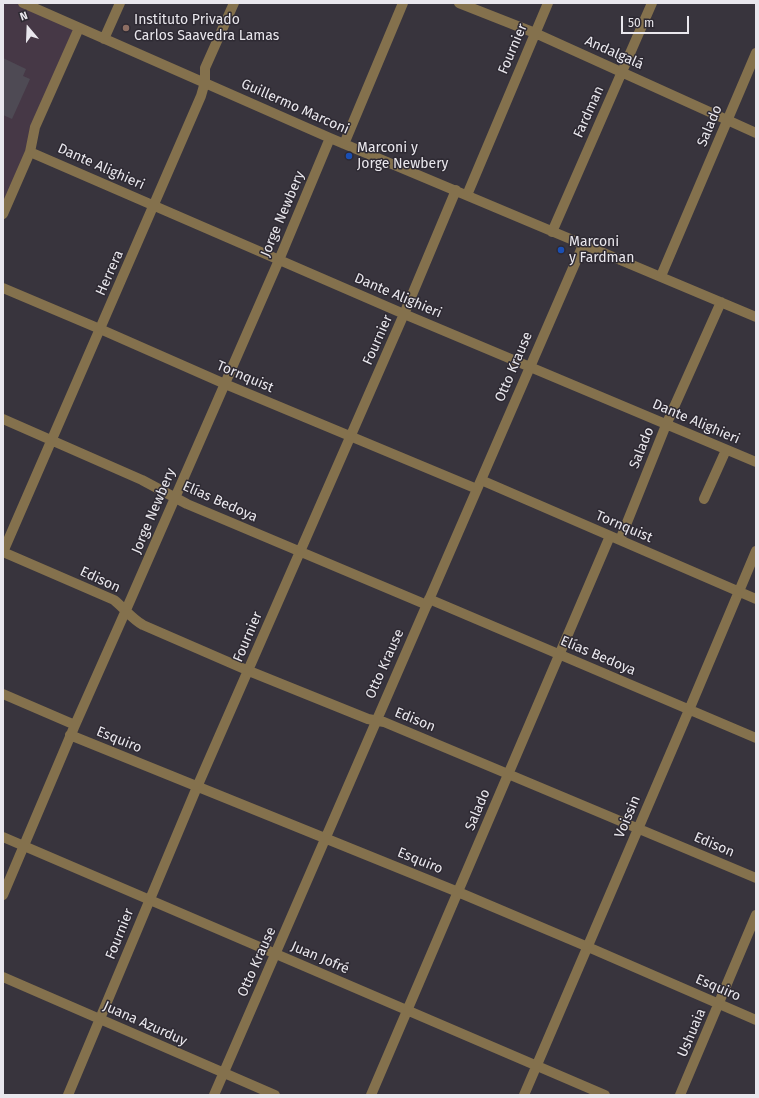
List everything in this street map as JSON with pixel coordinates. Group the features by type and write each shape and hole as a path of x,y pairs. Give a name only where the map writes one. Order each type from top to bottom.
{"street":[{"name":"Guillermo Marconi","path":"23,3 344,144 756,317"},
{"path":"104,39 120,3"},
{"name":"Herrera","path":"3,552 201,96 205,82 205,68 234,3"},
{"path":"344,144 403,3"},
{"name":"Andalgalá","path":"459,3 622,72 756,133"},
{"name":"Fournier","path":"467,195 548,3"},
{"name":"Fardman","path":"552,232 652,3"},
{"path":"3,214 30,152 35,127 79,28"},
{"name":"Salado","path":"661,276 756,52"},
{"name":"Jorge Newbery","path":"3,894 70,735 225,384 330,138"},
{"name":"Dante Alighieri","path":"30,152 404,314 756,462"},
{"name":"Fournier","path":"68,1095 197,787 299,552 351,437 456,190"},
{"name":"Otto Krause","path":"214,1095 583,245"},
{"name":"Tornquist","path":"3,288 351,437 610,536 756,599"},
{"name":"Salado","path":"620,540 666,425 720,302"},
{"name":"Elías Bedoya","path":"3,419 142,480 187,504 299,552 560,655 756,738"},
{"path":"704,499 726,450"},
{"name":"Salado","path":"372,1095 610,536"},
{"name":"Voissin","path":"524,1095 756,550"},
{"name":"Edison","path":"3,552 114,600 143,625 368,719 384,722 756,878"},
{"path":"3,694 75,725"},
{"name":"Esquiro","path":"70,735 458,892 756,1020"},
{"name":"Juan Jofré","path":"3,837 605,1095"},
{"name":"Ushuaia","path":"680,1095 756,915"},
{"name":"Juana Azurduy","path":"3,978 275,1095"}],"shaded area":[{"path":"3,3 23,3 79,28 3,214"}],"building":[{"path":"3,58 26,69 23,76 30,79 12,119 3,115"}],"place":[{"name":"Instituto Privado Carlos Saavedra Lamas","path":"126,28"},
{"name":"Marconi y Jorge Newbery","path":"349,156"},
{"name":"Marconi y Fardman","path":"561,250"}]}
